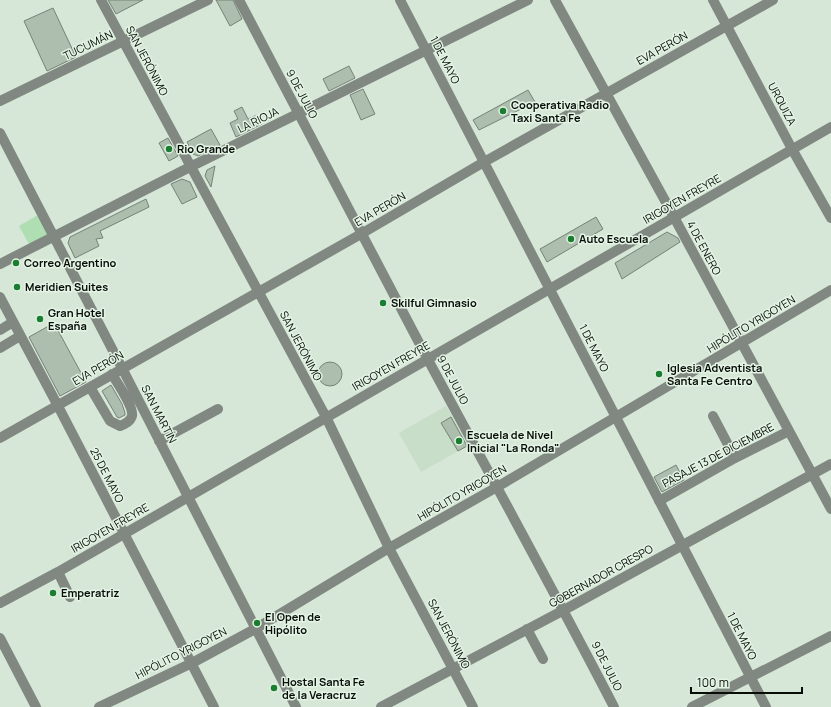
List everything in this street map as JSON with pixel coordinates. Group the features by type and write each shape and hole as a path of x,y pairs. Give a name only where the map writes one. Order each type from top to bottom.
{"street":[{"name":"SAN JERÓNIMO","path":"101,0 326,417 389,548 454,668 473,707"},
{"name":"TUCUMÁN","path":"0,101 208,0"},
{"name":"9 DE JULIO","path":"239,0 361,234 564,610 614,707"},
{"name":"1 DE MAYO","path":"400,0 550,289 615,418 766,707"},
{"name":"LA RIOJA","path":"0,264 190,167 528,0"},
{"name":"4 DE ENERO","path":"555,0 831,509"},
{"name":"URQUIZA","path":"713,0 792,149 831,218"},
{"name":"EVA PERÓN","path":"0,438 361,234 484,162 773,0"},
{"name":"IRIGOYEN FREYRE","path":"0,603 58,572 831,127"},
{"name":"SAN MARTÍN","path":"0,133 296,707"},
{"name":"HIPÓLITO YRIGOYEN","path":"99,707 192,663 255,629 389,548 497,487 831,290"},
{"name":"25 DE MAYO","path":"0,297 214,707"},
{"path":"0,330 13,322"},
{"path":"0,348 20,336"},
{"path":"90,387 110,421 116,426 125,424 129,421 132,415 131,408 112,374"},
{"path":"159,441 218,409"},
{"path":"713,416 735,458"},
{"name":"PASAJE 13 DE DICIEMBRE","path":"659,501 735,458 789,432"},
{"name":"GOBERNADOR CRESPO","path":"381,707 564,610 831,464"},
{"path":"58,572 70,597"},
{"path":"528,629 543,659"},
{"path":"693,707 831,636"},
{"path":"0,638 36,707"}],"shaded area":[{"path":"446,406 469,445 421,472 399,433"}],"green space":[{"path":"38,215 50,236 30,246 19,226"}],"building":[{"path":"108,0 143,0 116,14"},
{"path":"216,0 233,0 242,19 230,26"},
{"path":"53,8 76,57 47,71 24,21"},
{"path":"349,66 355,78 329,91 323,79"},
{"path":"363,89 375,114 361,120 350,95"},
{"name":"Cooperativa Radio Taxi Santa Fe","path":"528,90 535,102 479,130 473,120"},
{"path":"242,107 248,119 257,115 262,124 236,137 230,123 238,119 234,111"},
{"path":"211,129 220,145 198,156 193,154 187,142"},
{"name":"Rio Grande","path":"168,138 178,156 169,161 159,143"},
{"path":"215,166 211,187 205,176 207,170"},
{"path":"182,179 190,182 197,197 182,204 171,184"},
{"path":"146,199 149,207 100,231 103,238 96,239 99,246 75,258 68,243 70,237"},
{"name":"Auto Escuela","path":"596,217 603,229 547,262 540,249"},
{"path":"667,232 678,238 680,242 622,279 615,263"},
{"path":"54,323 86,382 60,396 29,337"},
{"path":"330,362 338,366 342,374 338,382 330,386 322,382 318,374 322,366"},
{"path":"111,385 122,404 125,413 125,415 119,418 102,391"},
{"path":"451,417 467,446 458,451 441,423"},
{"path":"676,465 684,480 662,492 654,477"}],"place":[{"name":"Cooperativa Radio Taxi Santa Fe","path":"503,111"},
{"name":"Rio Grande","path":"169,149"},
{"name":"Auto Escuela","path":"571,239"},
{"name":"Correo Argentino","path":"16,263"},
{"name":"Meridien Suites","path":"17,287"},
{"name":"Skilful Gimnasio","path":"383,303"},
{"name":"Gran Hotel España","path":"40,319"},
{"name":"Iglesia Adventista Santa Fe Centro","path":"659,374"},
{"name":"Escuela de Nivel Inicial \"La Ronda\"","path":"459,441"},
{"name":"Emperatriz","path":"53,593"},
{"name":"El Open de Hipólito","path":"257,623"},
{"name":"Hostal Santa Fe de la Veracruz","path":"274,688"}]}
